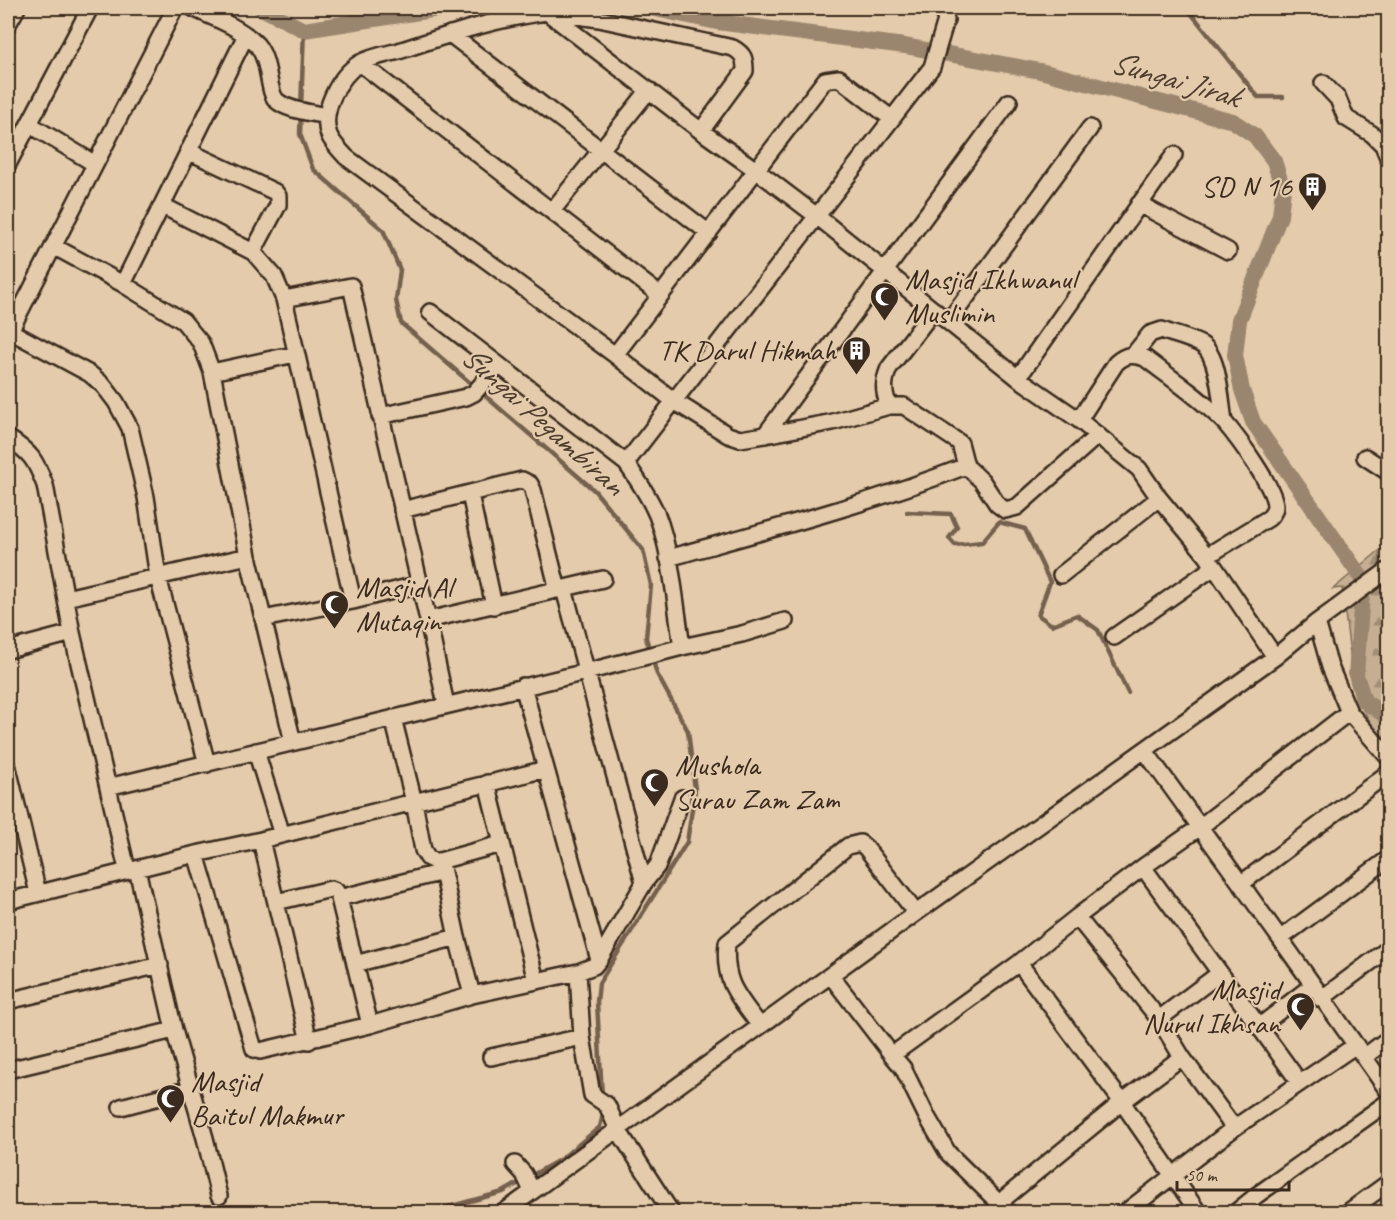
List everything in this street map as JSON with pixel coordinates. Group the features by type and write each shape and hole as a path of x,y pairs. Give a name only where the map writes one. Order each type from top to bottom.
{"street":[{"path":"8,164 90,8"},
{"path":"175,8 8,332 90,374 103,385 116,402 130,428 146,497 158,577 207,764"},
{"path":"193,8 246,35 264,55 272,92 276,100 288,106 321,115"},
{"path":"626,463 932,67 946,20 941,8"},
{"path":"321,115 340,83 360,63 450,34 547,10 599,19 739,51 745,62 745,71 701,131"},
{"path":"547,10 701,131 818,217 1018,378 1098,435 1139,469 1159,498 1210,561 1275,657"},
{"path":"450,34 709,233"},
{"path":"123,284 246,35"},
{"path":"360,63 660,295"},
{"path":"615,355 825,80 839,78 892,120"},
{"path":"1323,83 1338,99 1346,118 1372,134 1383,145 1389,157"},
{"path":"552,211 649,90"},
{"path":"765,435 1009,102"},
{"path":"321,115 335,146 346,157 674,401 728,435 740,439 765,435 833,422 889,406 904,406 960,443 966,466 982,481 997,504 1005,510 1017,507 1098,435"},
{"path":"29,124 95,164"},
{"path":"949,321 1090,128"},
{"path":"188,151 275,192 278,196 278,205 253,252"},
{"path":"1018,378 1174,155"},
{"path":"1139,204 1228,251"},
{"path":"163,206 253,252 274,276 284,299 295,354 338,526 353,601"},
{"path":"53,246 123,284 183,321 201,343 212,372 248,556 294,742"},
{"path":"284,299 351,286 446,705"},
{"path":"889,406 884,392 884,379 889,368 934,310"},
{"path":"430,312 626,463 646,491 658,517 668,558 679,647"},
{"path":"1134,354 1150,334 1162,330 1203,346 1211,355 1224,422"},
{"path":"212,372 295,354"},
{"path":"1078,420 1116,363 1123,357 1134,354 1145,358 1224,422 1265,481 1275,505 1269,518 1210,561 1114,637"},
{"path":"381,416 456,400 474,393 499,365"},
{"path":"8,438 27,450 37,465 45,485 72,633 126,865 131,870 160,965 174,1030 219,1196"},
{"path":"1365,457 1389,472"},
{"path":"668,558 851,507 966,466"},
{"path":"402,510 522,480 530,484 586,672 644,883"},
{"path":"470,494 494,606"},
{"path":"1061,575 1159,498"},
{"path":"66,598 248,556"},
{"path":"504,1212 525,1178 618,1130 916,913 1275,657 1317,622 1383,574"},
{"path":"428,620 603,579"},
{"path":"263,619 353,601 420,584"},
{"path":"108,787 586,672 679,647 742,634 785,621"},
{"path":"1317,622 1330,667 1349,712 1389,757"},
{"path":"8,650 72,633"},
{"path":"523,686 599,960"},
{"path":"892,1055 1019,963 1349,712"},
{"path":"393,718 414,802 423,850 428,858 439,867 472,995"},
{"path":"1145,751 1242,883 1321,999 1389,1091"},
{"path":"256,752 282,835"},
{"path":"8,768 12,802 38,893"},
{"path":"8,901 546,769"},
{"path":"1242,883 1389,773"},
{"path":"486,783 536,981"},
{"path":"196,854 255,1049 260,1051 309,1041 472,995 578,972 594,966 644,883 658,865 682,798"},
{"path":"261,840 309,1041"},
{"path":"760,1026 735,993 728,979 727,943 848,846 860,843 866,848 916,913"},
{"path":"339,898 439,867 501,844"},
{"path":"1281,938 1389,859"},
{"path":"1143,867 1300,1083"},
{"path":"276,902 331,889 336,891 370,1025"},
{"path":"1077,917 1159,1019 1182,1057 1234,1128"},
{"path":"355,964 457,937"},
{"path":"1321,999 1389,949"},
{"path":"1019,963 1122,1102 1198,1212"},
{"path":"8,1001 160,965"},
{"path":"578,972 582,1037 592,1095 608,1105 618,1130 671,1212"},
{"path":"1159,1019 1220,973"},
{"path":"831,975 903,1068 948,1153 1003,1211"},
{"path":"1260,1026 1313,985"},
{"path":"8,1070 174,1030"},
{"path":"491,1057 582,1037"},
{"path":"1126,1212 1234,1128 1300,1083 1360,1051 1389,1039"},
{"path":"1003,1211 1002,1202 1006,1197 1122,1102 1182,1057"},
{"path":"121,1107 190,1089"},
{"path":"1236,1212 1389,1102"},
{"path":"1348,1212 1389,1183"}],"green space":[{"path":"1379,551 1383,629 1388,653 1388,738 1376,732 1355,696 1342,588 1333,589"}],"waterway":[{"name":"Sungai Jirak","path":"261,8 304,30 445,8"},
{"name":"Sungai Jirak","path":"651,8 717,22 905,46 1040,71 1233,121 1255,136 1274,161 1283,189 1280,216 1239,320 1235,355 1242,390 1253,422 1363,580 1356,675 1364,701 1388,715"},
{"path":"1187,8 1258,97 1283,97"},
{"name":"Sungai Pegambiran","path":"304,30 300,134 313,169 383,230 400,270 396,300 401,323 595,491 643,550 651,585 646,638 657,674 688,731 695,790 687,842 599,983 597,1002 602,1096"},
{"path":"907,512 951,514 957,527 949,538 955,545 982,542 999,522 1025,529 1050,582 1038,615 1052,625 1077,615 1098,630 1128,693"},
{"name":"Sungai Pegambiran","path":"430,1212 503,1192 561,1159 600,1127 604,1110"}],"place":[{"name":"SD N 16","path":"1313,212"},
{"name":"Masjid Ikhwanul Muslimin","path":"884,322"},
{"name":"TK Darul Hikmah","path":"857,376"},
{"name":"Masjid Al Mutaqin","path":"335,630"},
{"name":"Mushola Surau Zam Zam","path":"654,808"},
{"name":"Masjid Nurul Ikhsan","path":"1301,1032"},
{"name":"Masjid Baitul Makmur","path":"170,1124"}]}
